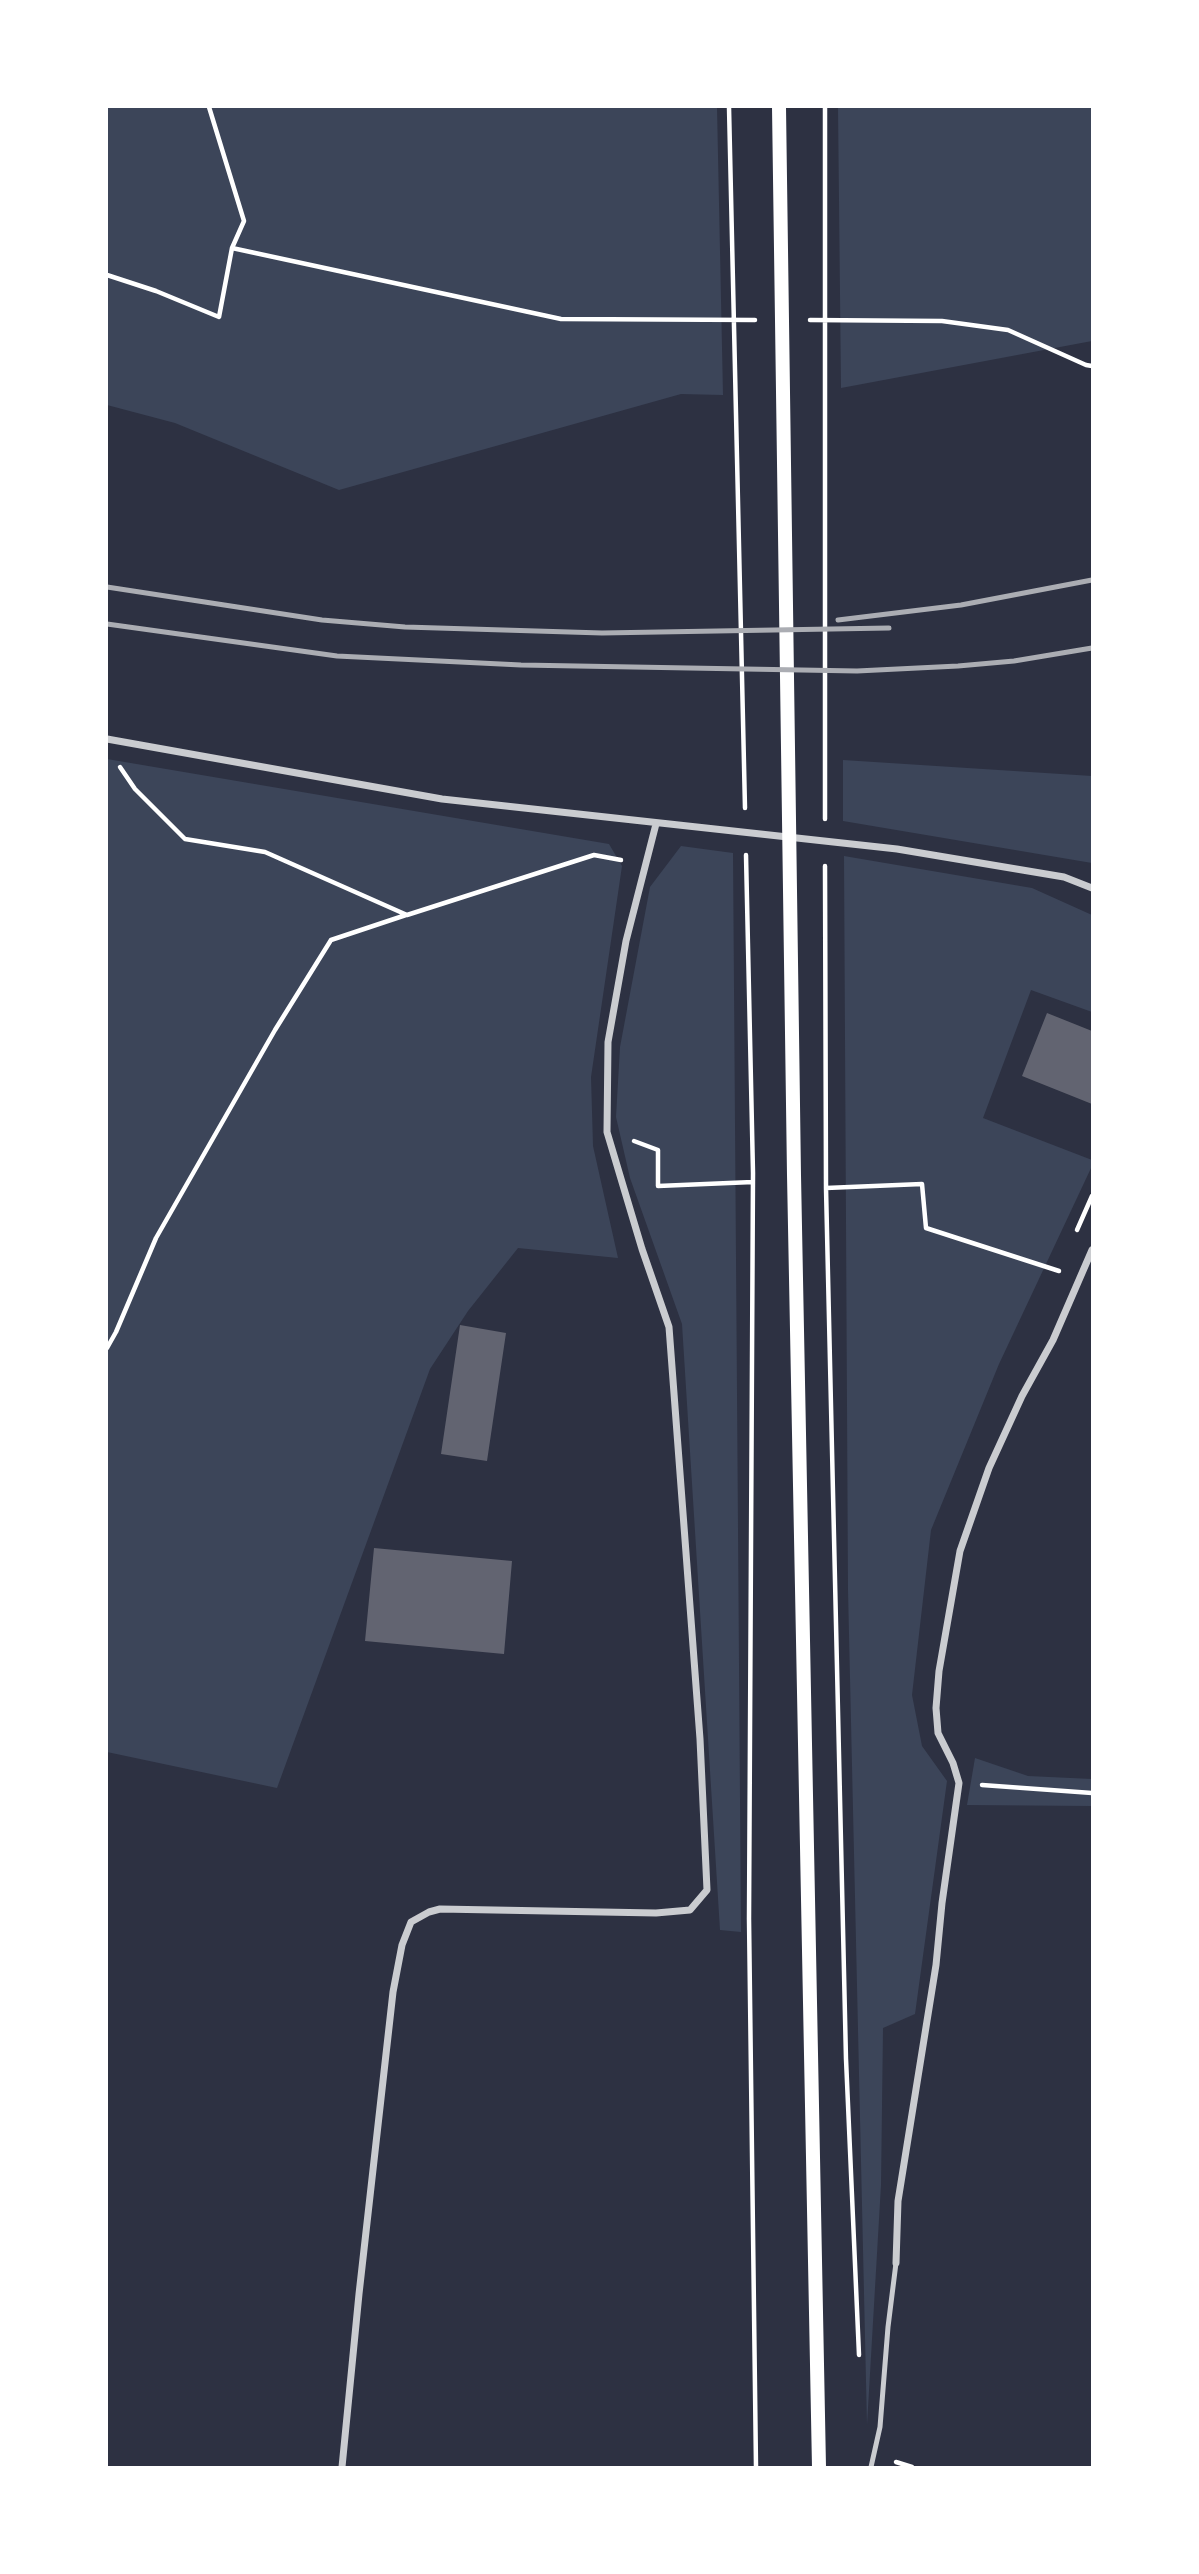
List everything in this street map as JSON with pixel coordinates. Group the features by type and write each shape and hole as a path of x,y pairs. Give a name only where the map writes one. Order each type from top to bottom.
{"main road":[{"path":"779,107 794,1175 819,2467"}],"street":[{"path":"107,739 442,799 898,849 1063,877 1092,888"},
{"path":"342,2467 393,1992 402,1945 411,1922 440,1909 656,1913 690,1910 707,1890 699,1726 669,1327 607,1132 608,1042 626,941 656,824"},
{"path":"896,2263 898,2201 936,1965 959,1783 953,1763 938,1733 936,1708 939,1671 960,1551 989,1468 1022,1396 1053,1340 1092,1250"}],"lane":[{"path":"871,2467 896,2263"}],"path":[{"path":"107,275 156,291 219,317 232,248 244,221 209,107"},
{"path":"825,107 825,830"},
{"path":"729,109 745,810"},
{"path":"232,248 561,319 765,320"},
{"path":"806,320 942,321 1008,330 1092,366"},
{"path":"114,759 135,789 185,839 265,852 407,915"},
{"path":"746,851 753,1173 749,1918 756,2467"},
{"path":"107,1348 156,1238 275,1030 331,940 594,855 646,865"},
{"path":"825,858 825,1178 846,2059 859,2361"},
{"path":"658,1150 658,1186 753,1182"},
{"path":"826,1188 922,1184 926,1228 1059,1271"},
{"path":"959,1783 1092,1793"},
{"path":"875,2451 912,2467"}],"shaded area":[{"path":"107,107 717,107 723,395 681,394 339,490 175,423 107,405"},
{"path":"838,107 1092,107 1092,341 841,388"},
{"path":"107,759 609,844 622,866 591,1077 593,1146 618,1258 518,1248 468,1311 430,1369 277,1788 107,1752"},
{"path":"843,760 1092,776 1092,863 843,821"},
{"path":"681,846 733,853 741,1932 720,1930 682,1324 630,1178 616,1117 620,1047 650,887"},
{"path":"844,856 1032,888 1092,915 1092,1012 1031,990 983,1118 1092,1160 1092,1166 999,1364 931,1530 912,1695 922,1746 947,1781 915,2014 883,2028 881,2185 867,2425 848,1590"},
{"path":"975,1758 1028,1776 1092,1779 1092,1806 967,1805"}],"building":[{"path":"1047,1013 1092,1031 1092,1104 1022,1076"},
{"path":"460,1325 506,1333 487,1461 441,1454"},
{"path":"374,1548 512,1561 504,1654 365,1641"}],"railway":[{"path":"838,620 961,605 1092,580"},
{"path":"107,587 322,620 405,627 602,633 889,628"},
{"path":"107,624 337,656 521,665 857,671 1014,661 1092,648"}]}
